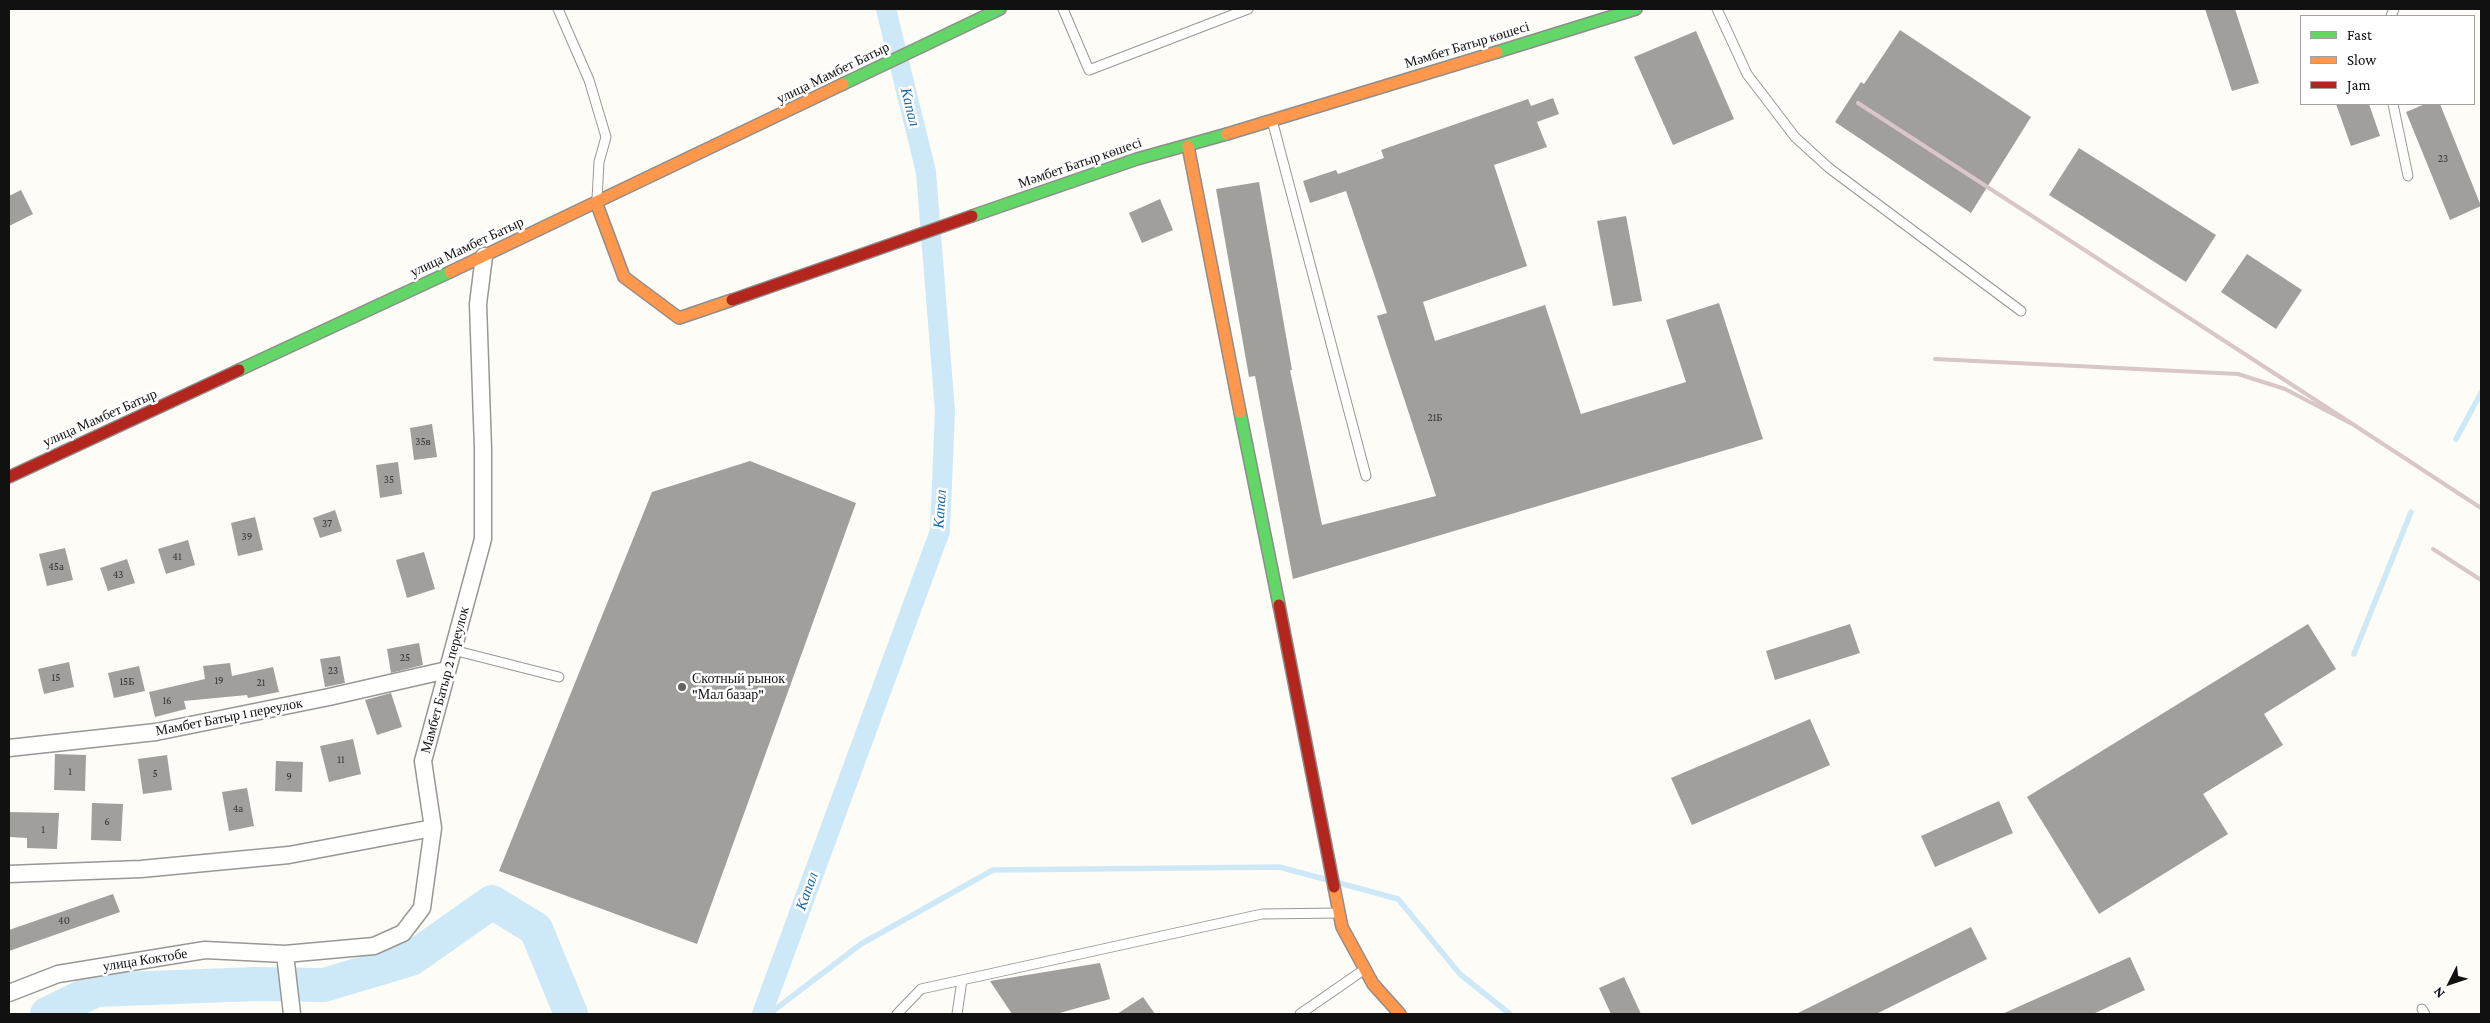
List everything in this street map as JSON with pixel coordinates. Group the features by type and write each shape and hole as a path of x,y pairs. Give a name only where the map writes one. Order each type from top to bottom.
{"street":[{"name":"улица Мамбет Батыр","path":"9,477 484,256 1000,9"},
{"name":"Мәмбет Батыр көшесі","path":"596,202 624,277 679,318 1137,158 1188,146 1636,9"},
{"path":"1188,146 1342,927 1373,984 1400,1014"},
{"name":"Мамбет Батыр 2 переулок","path":"285,954 374,946 403,932 422,908 433,828 423,761 482,539 483,449 478,304 484,256"},
{"name":"Мамбет Батыр 1 переулок","path":"9,748 156,732 329,697 447,670"},
{"path":"9,874 141,869 289,855 433,828"},
{"name":"улица Коктобе","path":"9,993 58,974 205,950 285,954"},
{"path":"285,954 292,1014"}],"lane":[{"path":"558,9 589,80 606,137 599,162 596,202"},
{"path":"1063,9 1089,70 1248,9"},
{"path":"1717,9 1747,74 1795,136 1829,168 2021,311"},
{"path":"2393,105 2408,176"},
{"path":"1272,120 1366,476"},
{"path":"452,650 559,677"},
{"path":"897,1014 921,989 1262,914 1340,913"},
{"path":"1300,1014 1365,969"},
{"path":"957,1014 962,980"}],"building":[{"path":"2205,9 2235,9 2259,83 2232,91"},
{"path":"1900,30 2031,117 1971,213 1835,122 1861,82 1864,84"},
{"path":"1696,31 1734,119 1673,145 1634,57"},
{"path":"1553,98 1559,114 1537,122 1547,147 1494,165 1527,266 1423,302 1435,341 1545,305 1581,414 1686,382 1666,320 1719,303 1763,439 1293,579 1255,376 1249,377 1216,189 1259,182 1292,370 1290,370 1322,525 1436,496 1377,316 1387,313 1346,191 1310,203 1303,181 1336,170 1338,174 1384,158 1381,150 1528,99 1531,106"},
{"path":"2336,105 2369,105 2380,136 2351,146"},
{"path":"2423,105 2440,105 2481,206 2450,220 2406,112"},
{"path":"2079,148 2216,235 2186,282 2049,195"},
{"path":"21,190 33,214 9,226 9,196"},
{"path":"1160,199 1173,230 1142,243 1129,213"},
{"path":"1626,216 1642,301 1613,306 1597,221"},
{"path":"2247,254 2302,290 2276,329 2221,292"},
{"path":"432,424 437,457 414,460 410,428"},
{"name":"Скотный рынок \"Мал базар\"","path":"750,461 856,503 697,944 499,871 652,492"},
{"path":"398,462 402,494 380,498 376,465"},
{"path":"335,510 342,531 320,538 313,518"},
{"path":"255,517 263,550 238,556 231,523"},
{"path":"188,540 195,565 166,574 158,549"},
{"path":"65,548 73,580 47,586 39,554"},
{"path":"424,552 435,589 407,598 396,560"},
{"path":"127,559 135,583 108,591 100,568"},
{"path":"1850,624 1860,653 1775,680 1766,651"},
{"path":"2308,624 2336,669 2264,714 2283,745 2203,794 2228,834 2099,914 2027,797"},
{"path":"419,643 423,665 391,673 387,649"},
{"path":"340,656 345,683 325,687 320,659"},
{"path":"69,662 74,687 44,694 38,669"},
{"path":"230,663 232,676 273,667 279,692 248,698 247,695 184,701 186,709 155,717 149,692 205,679 203,666"},
{"path":"139,666 145,691 114,698 108,673"},
{"path":"391,693 402,727 377,735 365,700"},
{"path":"1810,719 1830,765 1692,825 1671,778"},
{"path":"353,739 361,774 329,782 320,746"},
{"path":"55,754 86,755 85,791 54,790"},
{"path":"167,755 172,790 143,794 138,759"},
{"path":"276,761 303,762 302,792 275,791"},
{"path":"247,788 254,826 229,831 222,792"},
{"path":"1999,801 2013,833 1935,867 1921,836"},
{"path":"92,803 123,804 121,841 91,840"},
{"path":"9,812 59,813 57,849 27,848 27,838 9,837"},
{"path":"113,894 120,912 9,951 9,930"},
{"path":"1971,927 1987,959 1876,1014 1796,1014"},
{"path":"2130,957 2145,990 2093,1014 2002,1014"},
{"path":"1100,963 1110,999 1056,1014 1012,1014 990,981"},
{"path":"1624,977 1641,1014 1611,1014 1599,988"},
{"path":"1143,997 1155,1014 1117,1014"}],"waterway":[{"name":"Капал","path":"762,1014 940,531 945,411 926,172 886,9"},
{"path":"2456,439 2481,393"},
{"path":"2354,654 2411,512"},
{"path":"769,1014 861,944 993,870 1279,867 1328,880"},
{"path":"1339,883 1398,899 1460,974 1510,1014"},
{"path":"47,1014 96,990 256,984 324,985 411,959 492,902 536,929 571,1014"}],"railway":[{"path":"1858,103 2354,425 2285,389 2238,374 1935,359"},
{"path":"2354,425 2481,508"},
{"path":"2433,549 2481,580"}],"traffic: fast":[{"path":"843,84 1000,9"},
{"path":"1497,52 1636,9"},
{"path":"972,216 1137,159 1227,134"},
{"path":"239,370 450,272"},
{"path":"1240,412 1279,605"}],"traffic: slow":[{"path":"1227,134 1497,52"},
{"path":"450,272 843,84"},
{"path":"1188,146 1240,412"},
{"path":"596,202 624,277 679,318 732,300"},
{"path":"1334,887 1342,927 1373,984 1400,1014"}],"traffic: jam":[{"path":"732,300 972,216"},
{"path":"9,477 239,370"},
{"path":"1279,605 1334,887"}],"place":[{"name":"Скотный рынок \"Мал базар\"","path":"682,687"}]}
